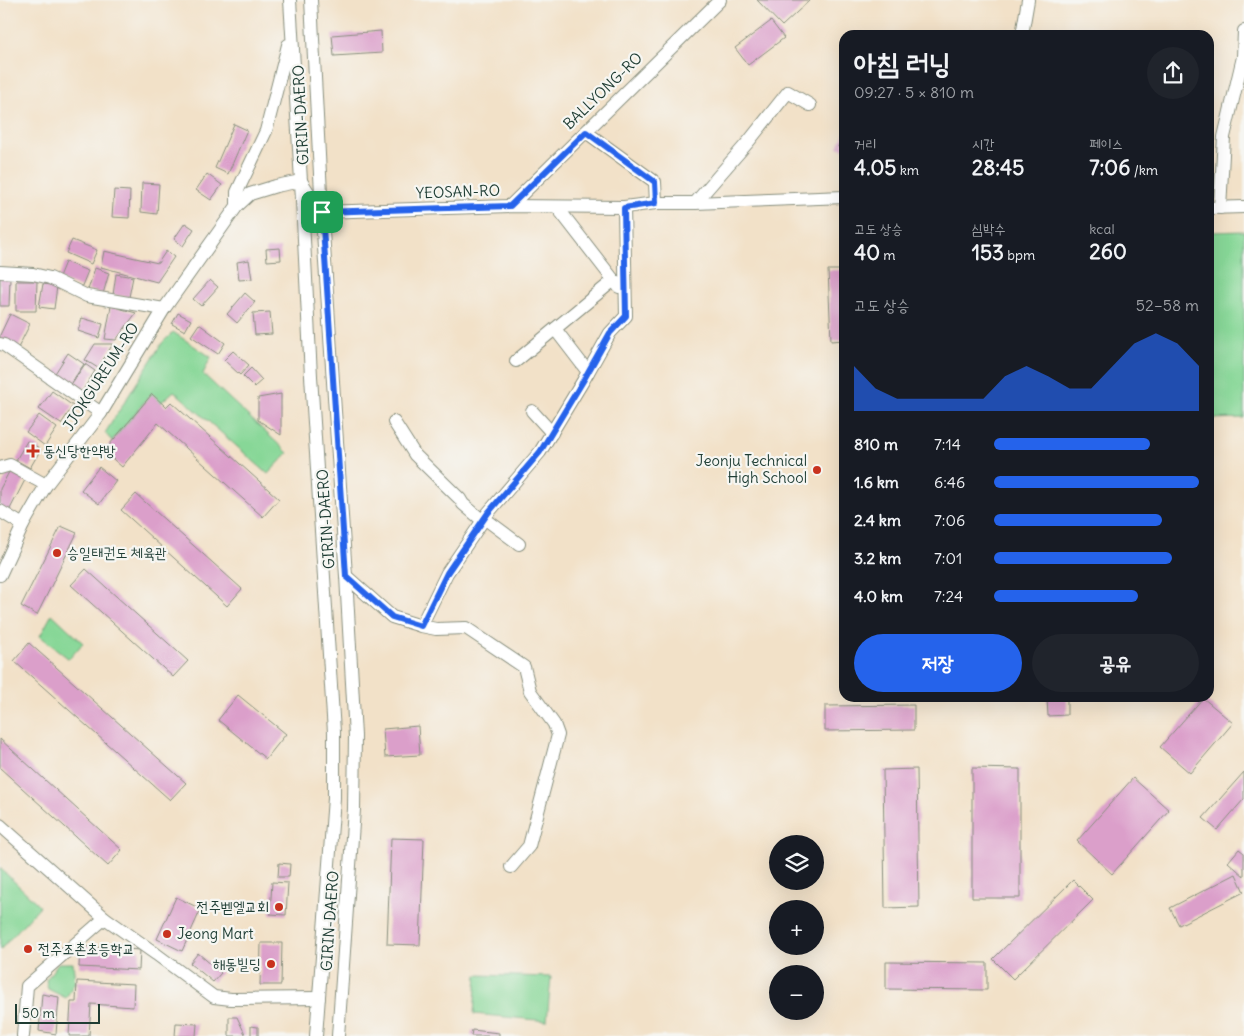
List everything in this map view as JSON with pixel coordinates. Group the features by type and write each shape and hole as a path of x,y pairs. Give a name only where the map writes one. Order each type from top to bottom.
{"street":[{"name":"GIRIN-DAERO","path":"290,0 334,732 334,798 316,1036"},
{"name":"GIRIN-DAERO","path":"311,0 322,212 355,736 354,809 338,1036"},
{"name":"BALLYONG-RO","path":"510,206 720,0"},
{"path":"1023,30 1028,0"},
{"path":"1244,31 1243,57 1224,137 1214,208 1244,207"},
{"name":"JJOKGUREUM-RO","path":"238,206 237,192 266,131 291,33"},
{"path":"695,203 788,92 810,105"},
{"path":"586,132 655,182 656,203"},
{"name":"JJOKGUREUM-RO","path":"0,575 46,485 101,413 164,309 238,206 250,194 301,181"},
{"path":"301,181 322,212"},
{"name":"YEOSAN-RO","path":"322,212 510,206 624,208 656,203 839,197"},
{"path":"557,207 625,295"},
{"path":"421,626 447,573 483,520 540,452 610,333 626,316 624,208"},
{"name":"JJOKGUREUM-RO","path":"0,272 33,274 50,278 87,296 164,309"},
{"path":"516,361 614,280"},
{"path":"555,329 588,372"},
{"path":"0,344 101,413"},
{"path":"532,410 552,433"},
{"path":"394,422 415,455 463,504 519,544"},
{"path":"0,468 10,465 46,485"},
{"path":"0,511 24,525"},
{"path":"346,576 392,617 436,629 466,628 524,667 530,691 554,724 558,735 529,846 511,867"},
{"path":"0,825 105,918 214,997 231,1000 319,998"},
{"path":"23,1036 27,986 105,918"}],"green space":[{"path":"1244,231 1244,418 1214,419 1214,232"},
{"path":"173,332 211,357 203,374 288,453 268,474 174,391 157,406 148,398 112,441 105,433 162,343"},
{"path":"52,614 83,643 69,659 40,636"},
{"path":"0,868 40,906 0,950"},
{"path":"58,963 73,963 75,982 66,998 48,989 46,980"},
{"path":"477,975 551,977 547,1021 474,1014"}],"building":[{"path":"757,0 810,0 782,26"},
{"path":"771,21 784,38 748,65 735,48"},
{"path":"381,31 382,53 334,56 332,35"},
{"path":"234,124 247,130 228,174 215,168"},
{"path":"207,174 222,185 211,200 196,190"},
{"path":"142,183 159,184 157,214 141,212"},
{"path":"114,190 130,191 129,218 112,217"},
{"path":"185,223 194,229 183,246 174,239"},
{"path":"72,240 97,250 91,264 66,253"},
{"path":"280,248 281,260 267,261 266,249"},
{"path":"104,251 158,263 166,251 174,257 157,282 101,267"},
{"path":"249,260 252,279 239,280 237,262"},
{"path":"65,262 88,271 81,288 58,279"},
{"path":"95,268 109,273 103,294 88,290"},
{"path":"828,270 839,270 839,340 831,341"},
{"path":"116,274 133,277 129,297 113,295"},
{"path":"0,278 10,278 9,306 0,306"},
{"path":"210,280 218,287 201,306 193,299"},
{"path":"16,281 37,281 36,311 16,311"},
{"path":"43,284 57,286 54,309 39,307"},
{"path":"245,293 255,302 237,323 227,314"},
{"path":"111,306 136,313 116,340 105,339"},
{"path":"270,312 272,334 255,335 253,313"},
{"path":"178,313 191,320 185,331 172,324"},
{"path":"10,314 30,324 18,348 0,339"},
{"path":"82,318 103,324 99,338 78,331"},
{"path":"199,324 225,343 218,354 191,336"},
{"path":"95,344 113,344 98,368 85,360"},
{"path":"233,351 249,365 240,375 224,360"},
{"path":"68,353 84,364 69,386 54,375"},
{"path":"85,364 95,371 81,393 70,386"},
{"path":"251,368 262,380 254,387 243,376"},
{"path":"52,391 73,406 61,424 39,409"},
{"path":"152,394 166,407 171,402 279,499 263,517 158,423 122,467 104,451"},
{"path":"281,394 281,435 258,420 258,398"},
{"path":"39,415 57,428 45,446 26,432"},
{"path":"27,441 41,449 30,468 16,460"},
{"path":"99,467 116,481 99,504 81,490"},
{"path":"9,472 25,480 9,511 0,506 0,489"},
{"path":"136,494 242,589 227,606 121,510"},
{"path":"61,526 77,533 37,615 21,606"},
{"path":"86,569 188,661 173,677 71,585"},
{"path":"29,643 186,783 170,800 14,661"},
{"path":"238,695 286,734 266,759 218,720"},
{"path":"1047,702 1067,702 1067,715 1048,716"},
{"path":"1199,702 1208,702 1233,723 1190,773 1160,747"},
{"path":"914,705 914,730 825,731 825,706"},
{"path":"418,726 420,755 385,757 383,729"},
{"path":"0,739 122,850 108,866 0,768"},
{"path":"972,768 1020,769 1020,898 972,898"},
{"path":"917,769 919,907 885,908 883,770"},
{"path":"1244,772 1244,799 1217,830 1203,818"},
{"path":"1133,778 1169,810 1112,874 1077,841"},
{"path":"391,838 424,839 420,945 387,944"},
{"path":"1239,849 1244,853 1244,876 1228,862"},
{"path":"279,863 290,864 289,877 278,877"},
{"path":"1236,874 1244,892 1179,925 1170,908"},
{"path":"1073,880 1093,900 1013,979 993,959"},
{"path":"272,882 288,883 286,915 270,914"},
{"path":"176,897 201,909 182,951 157,939"},
{"name":"해동빌딩","path":"261,943 282,943 281,985 260,985"},
{"path":"80,946 140,950 139,970 79,967"},
{"path":"198,953 221,973 213,982 190,963"},
{"path":"886,962 987,963 987,990 886,989"},
{"path":"77,981 134,984 133,1007 91,1004 89,1036 69,1036 71,1002 76,1002"},
{"path":"42,994 59,997 56,1034 39,1031"},
{"path":"229,1017 237,1017 246,1036 229,1036"},
{"path":"176,1023 197,1024 196,1036 175,1036"},
{"path":"251,1026 258,1027 258,1036 251,1036"},
{"path":"472,1030 499,1033 499,1036 471,1036"}],"place":[{"name":"동신당한약방","path":"33,451"},
{"name":"Jeonju Technical High School","path":"817,470"},
{"name":"승일태권도 체육관","path":"57,553"},
{"name":"전주벧엘교회","path":"279,907"},
{"name":"Jeong Mart","path":"167,934"},
{"name":"전주조촌초등학교","path":"28,949"},
{"name":"해동빌딩","path":"271,964"}],"route":[{"path":"586,132 655,182 656,203 624,208 626,316 610,333 540,452 488,513 447,573 421,626 392,617 346,576 322,212 510,206 586,132"}]}
